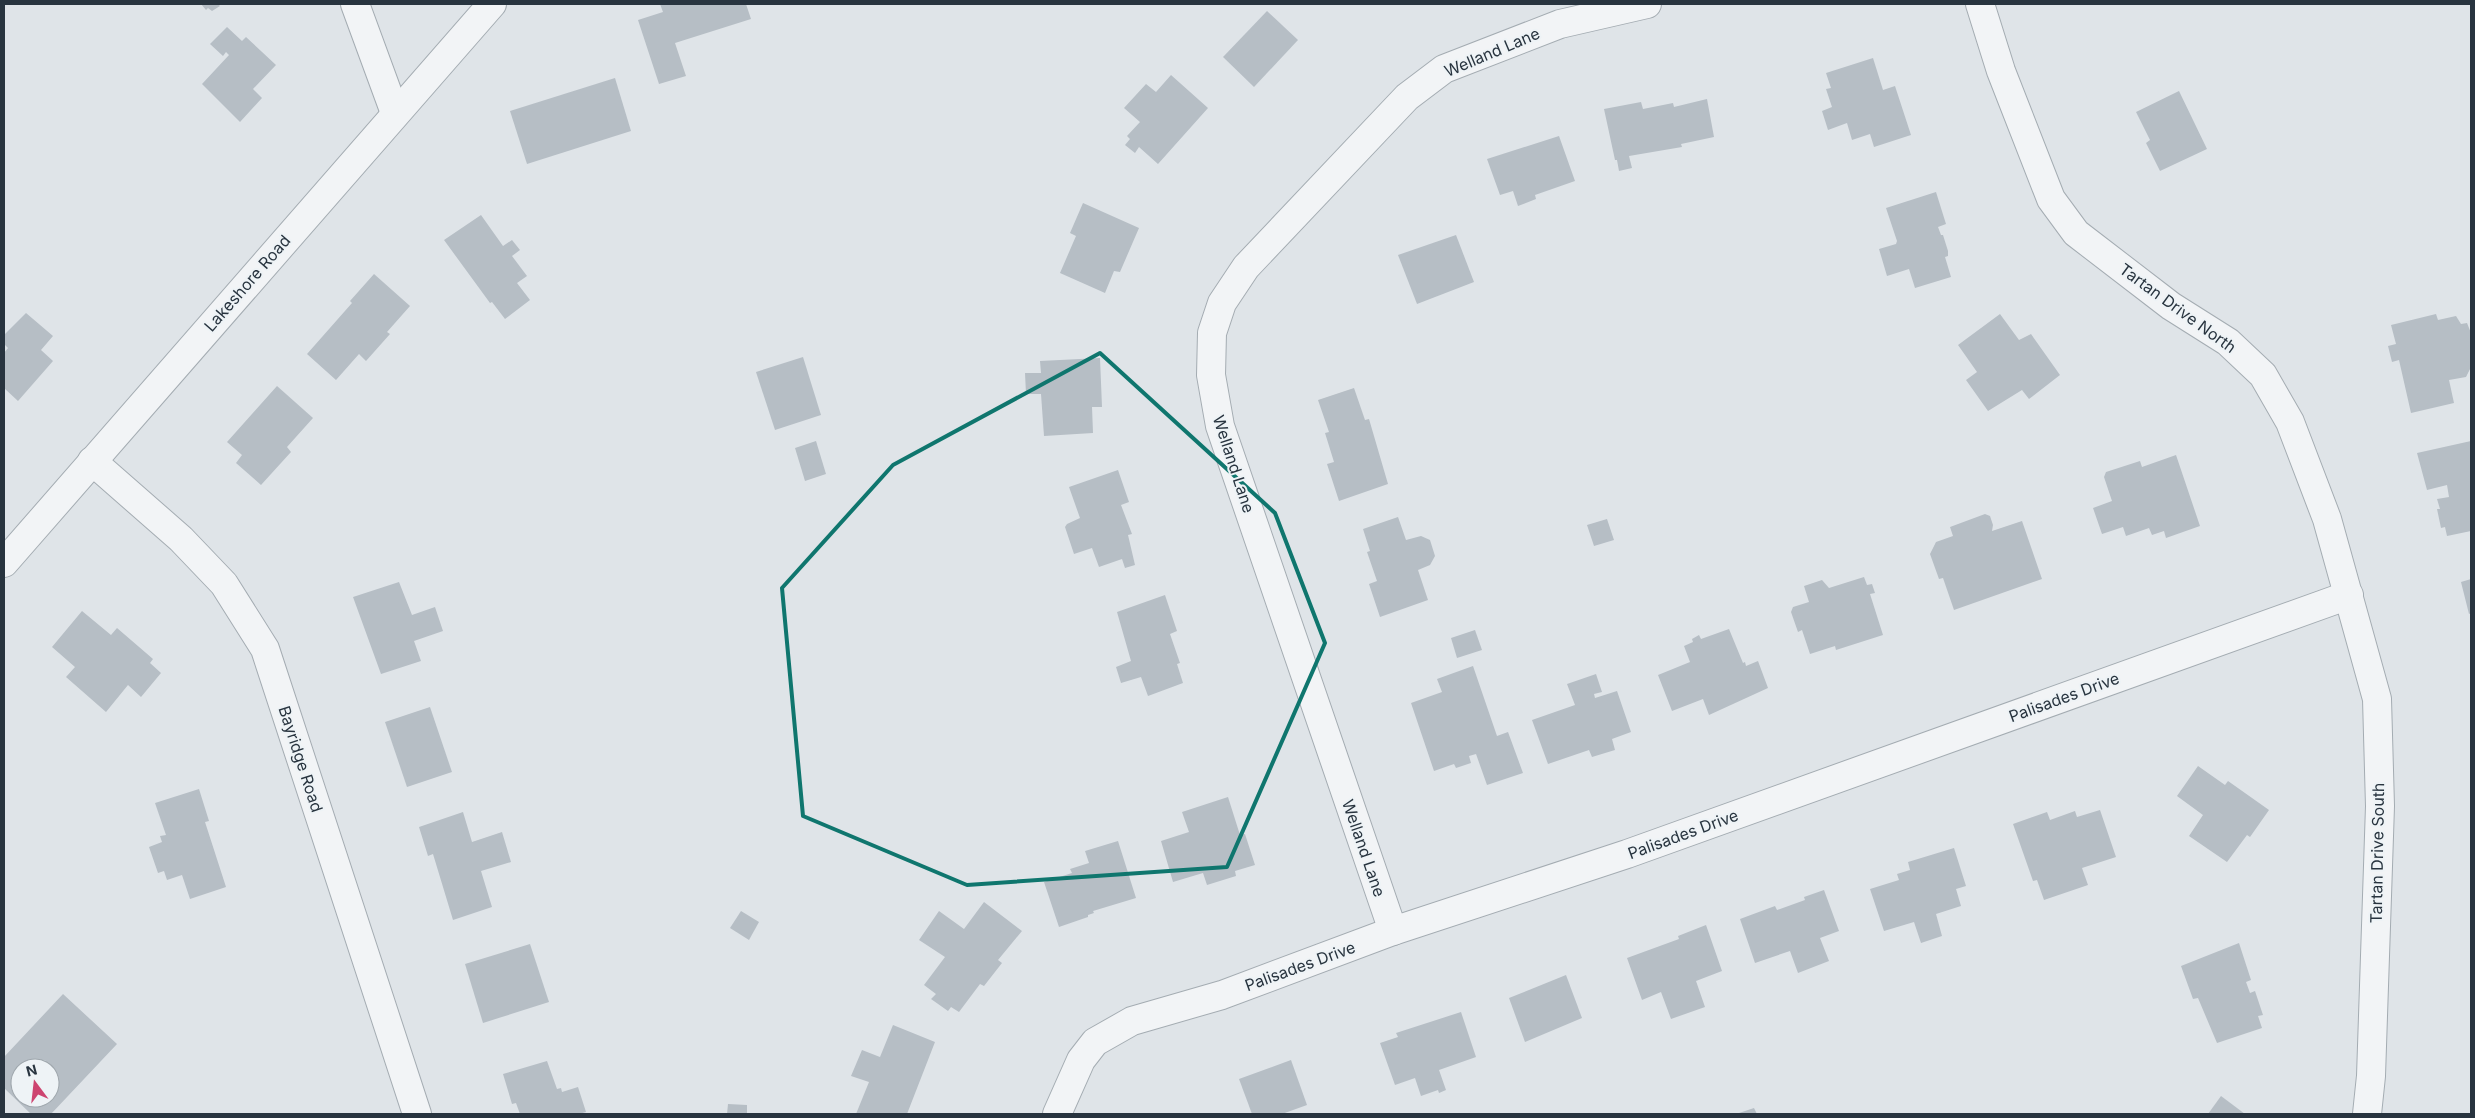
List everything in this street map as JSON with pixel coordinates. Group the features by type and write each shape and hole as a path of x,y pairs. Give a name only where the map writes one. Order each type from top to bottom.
{"street":[{"path":"355,4 395,114"},
{"name":"Lakeshore Road","path":"4,563 492,4"},
{"name":"Welland Lane","path":"1393,931 1220,426 1211,376 1212,333 1222,303 1246,267 1407,97 1444,69 1560,24 1647,4"},
{"name":"Tartan Drive North","path":"1980,4 2001,71 2051,200 2076,233 2170,306 2228,342 2263,375 2290,422 2327,519 2349,595"},
{"name":"Bayridge Road","path":"92,461 181,539 224,584 265,649 417,1114"},
{"name":"Palisades Drive","path":"1057,1114 1081,1060 1095,1042 1132,1021 1222,995 1393,931 1627,854 2349,595"},
{"name":"Tartan Drive South","path":"2349,595 2377,699 2380,806 2368,1114"}],"highlighted area":[{"path":"1100,353 1275,513 1325,643 1227,867 967,885 803,816 782,588 893,465"}],"building":[{"path":"201,4 218,4 220,6 212,11 208,8 206,10"},
{"path":"660,4 746,4 751,19 675,43 686,76 659,84 638,20 663,12"},
{"path":"1267,11 1298,40 1254,87 1223,57"},
{"path":"227,27 242,41 246,37 276,65 253,89 262,98 240,122 202,84 229,55 226,52 223,56 210,44"},
{"path":"1873,58 1883,90 1895,86 1911,135 1874,147 1870,134 1852,140 1847,123 1828,130 1822,111 1832,107 1826,89 1831,88 1826,73"},
{"path":"1171,75 1208,108 1158,164 1139,147 1135,153 1125,145 1130,139 1127,136 1140,122 1124,108 1146,84 1156,92"},
{"path":"615,78 631,131 527,164 510,111"},
{"path":"2179,91 2207,149 2160,171 2146,143 2150,140 2136,112"},
{"path":"1707,99 1714,137 1681,144 1682,147 1629,156 1632,168 1619,171 1604,109 1641,102 1643,109 1673,103 1674,107"},
{"path":"1559,136 1575,181 1535,195 1536,199 1518,206 1513,191 1500,195 1487,159"},
{"path":"1936,192 1946,224 1938,227 1941,235 1943,235 1948,251 1948,256 1945,257 1951,277 1915,288 1909,269 1887,276 1879,249 1896,244 1897,241 1886,208"},
{"path":"1083,203 1139,228 1120,272 1114,271 1105,293 1060,273 1076,236 1070,233"},
{"path":"481,215 503,246 512,240 520,250 512,256 527,276 517,283 530,300 505,319 492,302 490,303 444,240"},
{"path":"1456,235 1474,282 1417,304 1398,255"},
{"path":"374,274 410,306 387,332 390,334 366,361 359,354 336,380 307,354 352,303 350,301"},
{"path":"26,313 53,336 41,350 53,361 18,401 4,388 4,353 8,348 4,344 4,335"},
{"path":"2000,314 2019,340 2031,334 2060,375 2029,399 2022,390 1988,411 1966,380 1977,372 1958,345"},
{"path":"2436,314 2438,320 2456,316 2461,324 2467,323 2471,333 2471,367 2466,377 2449,380 2454,403 2411,413 2399,360 2392,362 2388,346 2396,344 2391,325"},
{"path":"803,357 821,415 775,430 756,372"},
{"path":"1100,358 1102,407 1092,407 1093,433 1044,436 1041,394 1026,394 1025,373 1041,373 1040,361"},
{"path":"277,386 313,418 287,447 291,452 261,485 236,463 242,455 227,442"},
{"path":"1354,388 1365,420 1369,419 1388,484 1339,501 1327,464 1334,462 1325,433 1329,432 1318,400"},
{"path":"816,441 826,474 805,481 795,448"},
{"path":"2471,441 2471,531 2447,536 2445,527 2441,528 2437,509 2440,509 2437,499 2449,497 2447,485 2427,490 2417,453"},
{"path":"2176,455 2200,526 2166,538 2164,531 2152,535 2149,528 2126,536 2123,527 2102,534 2093,508 2112,501 2104,477 2106,472 2140,461 2142,467"},
{"path":"1118,470 1129,502 1121,505 1132,534 1128,535 1135,565 1125,568 1122,559 1099,567 1092,548 1074,554 1065,527 1067,524 1080,518 1069,487"},
{"path":"1985,514 1990,516 1993,525 1992,531 2022,521 2042,579 1954,610 1943,578 1939,579 1930,554 1936,542 1953,536 1950,527"},
{"path":"1398,517 1406,540 1421,536 1430,540 1435,556 1430,565 1418,570 1428,600 1380,617 1369,584 1377,581 1367,552 1370,551 1363,529"},
{"path":"1607,519 1614,540 1594,546 1587,525"},
{"path":"1864,577 1867,585 1872,584 1875,593 1870,594 1883,635 1836,650 1835,646 1810,654 1802,630 1798,632 1791,612 1793,607 1809,602 1804,586 1822,580 1829,588"},
{"path":"2471,579 2471,613 2469,614 2461,582"},
{"path":"399,582 412,615 435,607 443,631 414,641 421,661 381,674 353,597"},
{"path":"1165,595 1177,631 1170,634 1180,663 1177,664 1183,683 1148,696 1141,677 1121,683 1116,667 1131,661 1117,612"},
{"path":"82,611 111,635 117,628 153,659 150,663 161,673 141,697 128,685 106,712 66,677 75,667 52,647"},
{"path":"1729,629 1743,663 1745,662 1746,666 1758,661 1768,688 1709,715 1703,699 1672,711 1658,675 1690,662 1684,646 1693,642 1692,639 1699,635 1701,639"},
{"path":"1475,630 1482,650 1457,658 1451,638"},
{"path":"1473,666 1497,736 1508,732 1523,773 1487,785 1476,754 1469,756 1471,763 1456,768 1454,764 1434,771 1411,703 1442,692 1437,679"},
{"path":"1596,674 1602,692 1594,694 1595,698 1617,691 1631,732 1612,739 1615,750 1592,757 1589,750 1548,764 1532,720 1575,705 1567,684"},
{"path":"430,707 452,772 407,787 385,722"},
{"path":"2198,766 2225,785 2228,781 2269,810 2250,837 2247,835 2227,862 2189,836 2203,815 2177,796"},
{"path":"199,789 209,821 205,822 226,887 190,899 182,875 167,880 164,871 158,873 149,847 162,842 160,836 166,835 155,803"},
{"path":"1228,797 1240,835 1245,834 1255,865 1235,871 1236,876 1207,885 1203,873 1173,882 1161,841 1189,832 1182,812"},
{"path":"2100,810 2116,857 2082,868 2088,885 2044,900 2037,880 2033,881 2013,824 2047,812 2050,820 2075,811 2077,817"},
{"path":"463,812 472,842 502,832 511,862 481,871 492,907 453,920 433,854 428,856 419,827"},
{"path":"1118,841 1136,898 1093,911 1094,913 1088,915 1088,917 1059,927 1044,882 1072,873 1070,869 1089,863 1085,851"},
{"path":"1954,848 1966,886 1956,889 1961,906 1936,914 1942,936 1921,943 1914,922 1884,931 1870,889 1899,880 1897,874 1910,870 1908,862"},
{"path":"1824,890 1839,931 1820,938 1829,961 1798,973 1790,951 1755,963 1740,919 1775,906 1777,910 1805,900 1804,897"},
{"path":"984,902 1022,931 998,960 1002,963 984,986 980,984 959,1012 951,1007 948,1011 931,999 936,994 924,985 945,957 919,940 939,911 964,929"},
{"path":"741,911 759,922 749,940 730,928"},
{"path":"1706,925 1722,971 1696,981 1705,1007 1671,1019 1661,992 1642,1000 1627,958 1679,939 1678,936"},
{"path":"2239,943 2251,980 2246,982 2250,993 2255,991 2263,1015 2258,1016 2262,1028 2217,1043 2198,998 2193,999 2181,966"},
{"path":"530,944 549,1002 483,1023 465,964"},
{"path":"1566,975 1582,1018 1525,1042 1509,998"},
{"path":"63,994 117,1044 60,1104 60,1058 10,1058 10,1094 4,1088 4,1057"},
{"path":"1461,1012 1476,1057 1439,1070 1446,1090 1439,1093 1438,1090 1421,1096 1415,1078 1395,1085 1380,1043 1398,1037 1396,1033"},
{"path":"893,1025 935,1042 907,1114 856,1114 869,1082 851,1076 862,1050 880,1057"},
{"path":"1291,1060 1307,1105 1282,1114 1252,1114 1239,1079"},
{"path":"547,1061 557,1089 561,1088 562,1092 578,1087 586,1112 579,1114 520,1114 516,1103 512,1104 503,1074"},
{"path":"2221,1096 2245,1114 2208,1114"},
{"path":"728,1104 747,1105 747,1114 727,1114"},
{"path":"25,1108 57,1108 51,1114 31,1114"},
{"path":"1754,1108 1757,1114 1736,1114"}]}
